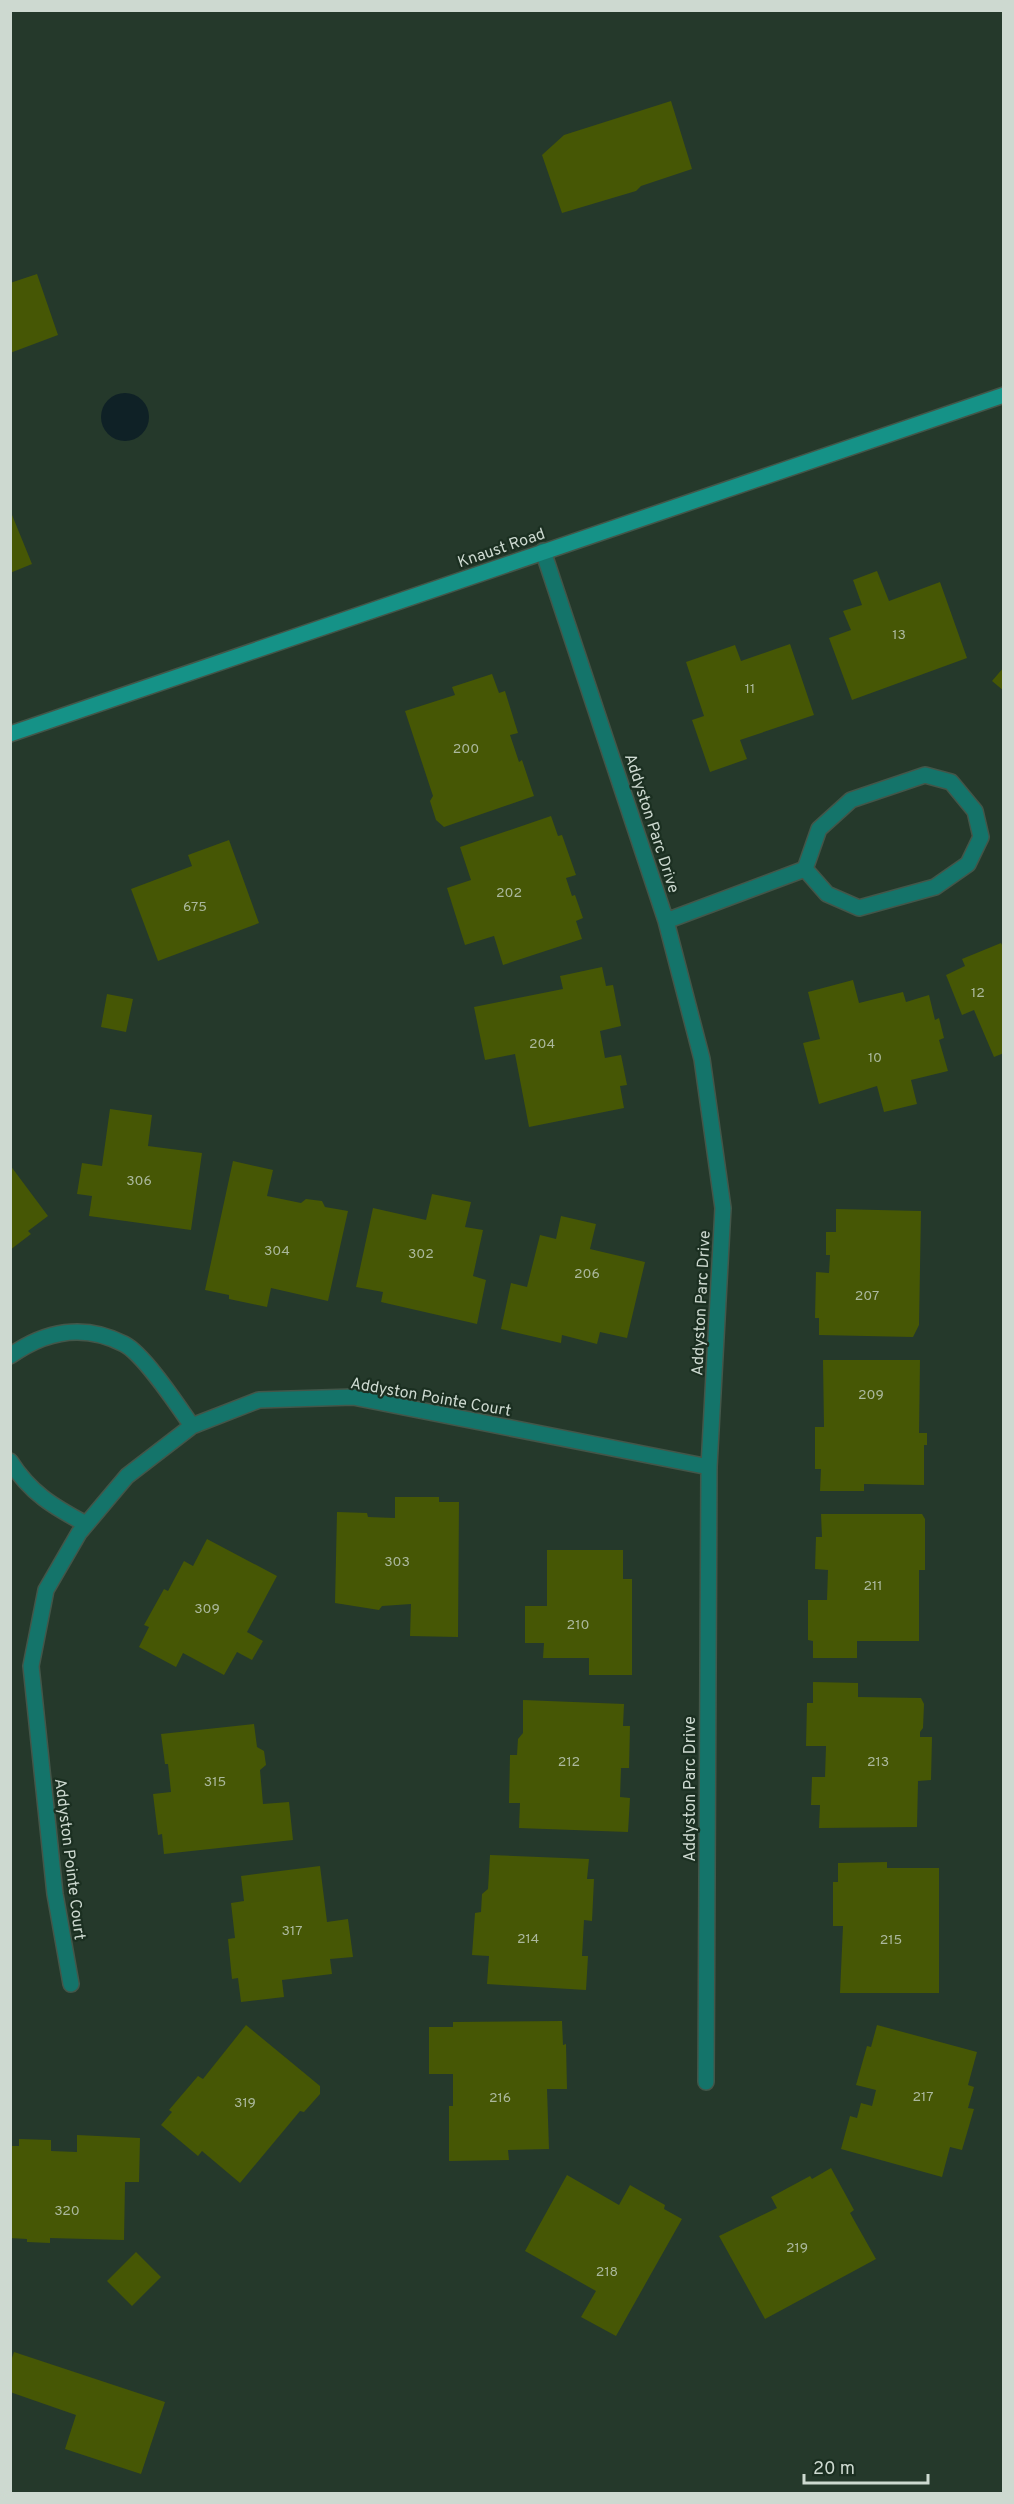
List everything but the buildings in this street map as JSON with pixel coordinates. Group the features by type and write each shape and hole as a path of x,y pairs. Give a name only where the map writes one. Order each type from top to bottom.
{"main road":[{"name":"Knaust Road","path":"10,734 1004,395"}],"street":[{"name":"Addyston Parc Drive","path":"543,551 666,921 702,1059 723,1208 709,1467 706,2082"},
{"path":"925,776 951,782 975,811 981,837 969,864 935,887 859,908 827,894 805,869 819,829 851,800 925,776"},
{"path":"666,921 805,869"},
{"path":"10,1356 51,1334 87,1332 125,1344 156,1376 192,1426"},
{"name":"Addyston Pointe Court","path":"71,1984 55,1894 31,1666 46,1590 86,1524 127,1476 192,1426 259,1400 353,1397 709,1467"},
{"path":"10,1461 26,1484 51,1506 86,1524"}],"water":[{"path":"120,393 130,393 142,400 149,412 149,422 142,434 130,441 120,441 105,430 101,422 101,412 112,397"}]}
